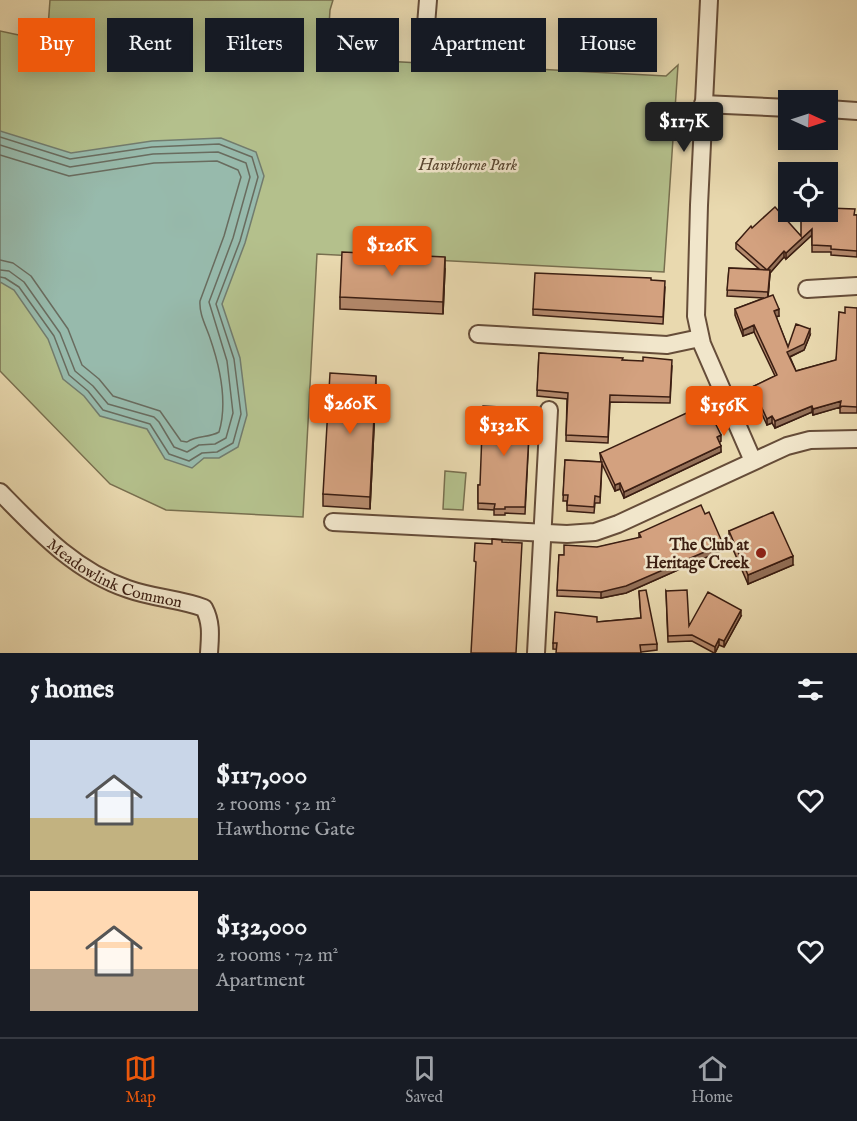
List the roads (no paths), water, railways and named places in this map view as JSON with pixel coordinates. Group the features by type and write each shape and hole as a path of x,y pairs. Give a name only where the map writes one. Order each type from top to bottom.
{"street":[{"path":"426,18 428,0"},
{"path":"709,0 696,316 700,338 753,461"},
{"path":"703,104 778,107"},
{"path":"838,110 857,111"},
{"path":"807,289 857,286"},
{"path":"478,334 668,345 700,338"},
{"path":"536,653 549,410"},
{"path":"333,522 543,534 582,534 606,529 787,446 810,440 857,440"},
{"name":"Meadowlink Common","path":"0,492 42,534 79,566 126,589 204,608 210,628 209,653"}],"water":[{"path":"0,131 71,153 152,141 221,138 256,152 264,176 245,243 222,304 240,358 247,415 238,447 219,458 204,458 192,468 165,459 147,429 100,416 84,396 63,379 48,339 14,290 0,282"}],"place":[{"name":"The Club at Heritage Creek","path":"761,553"}],"park label":[{"name":"Hawthorne Park","path":"468,164"}]}
